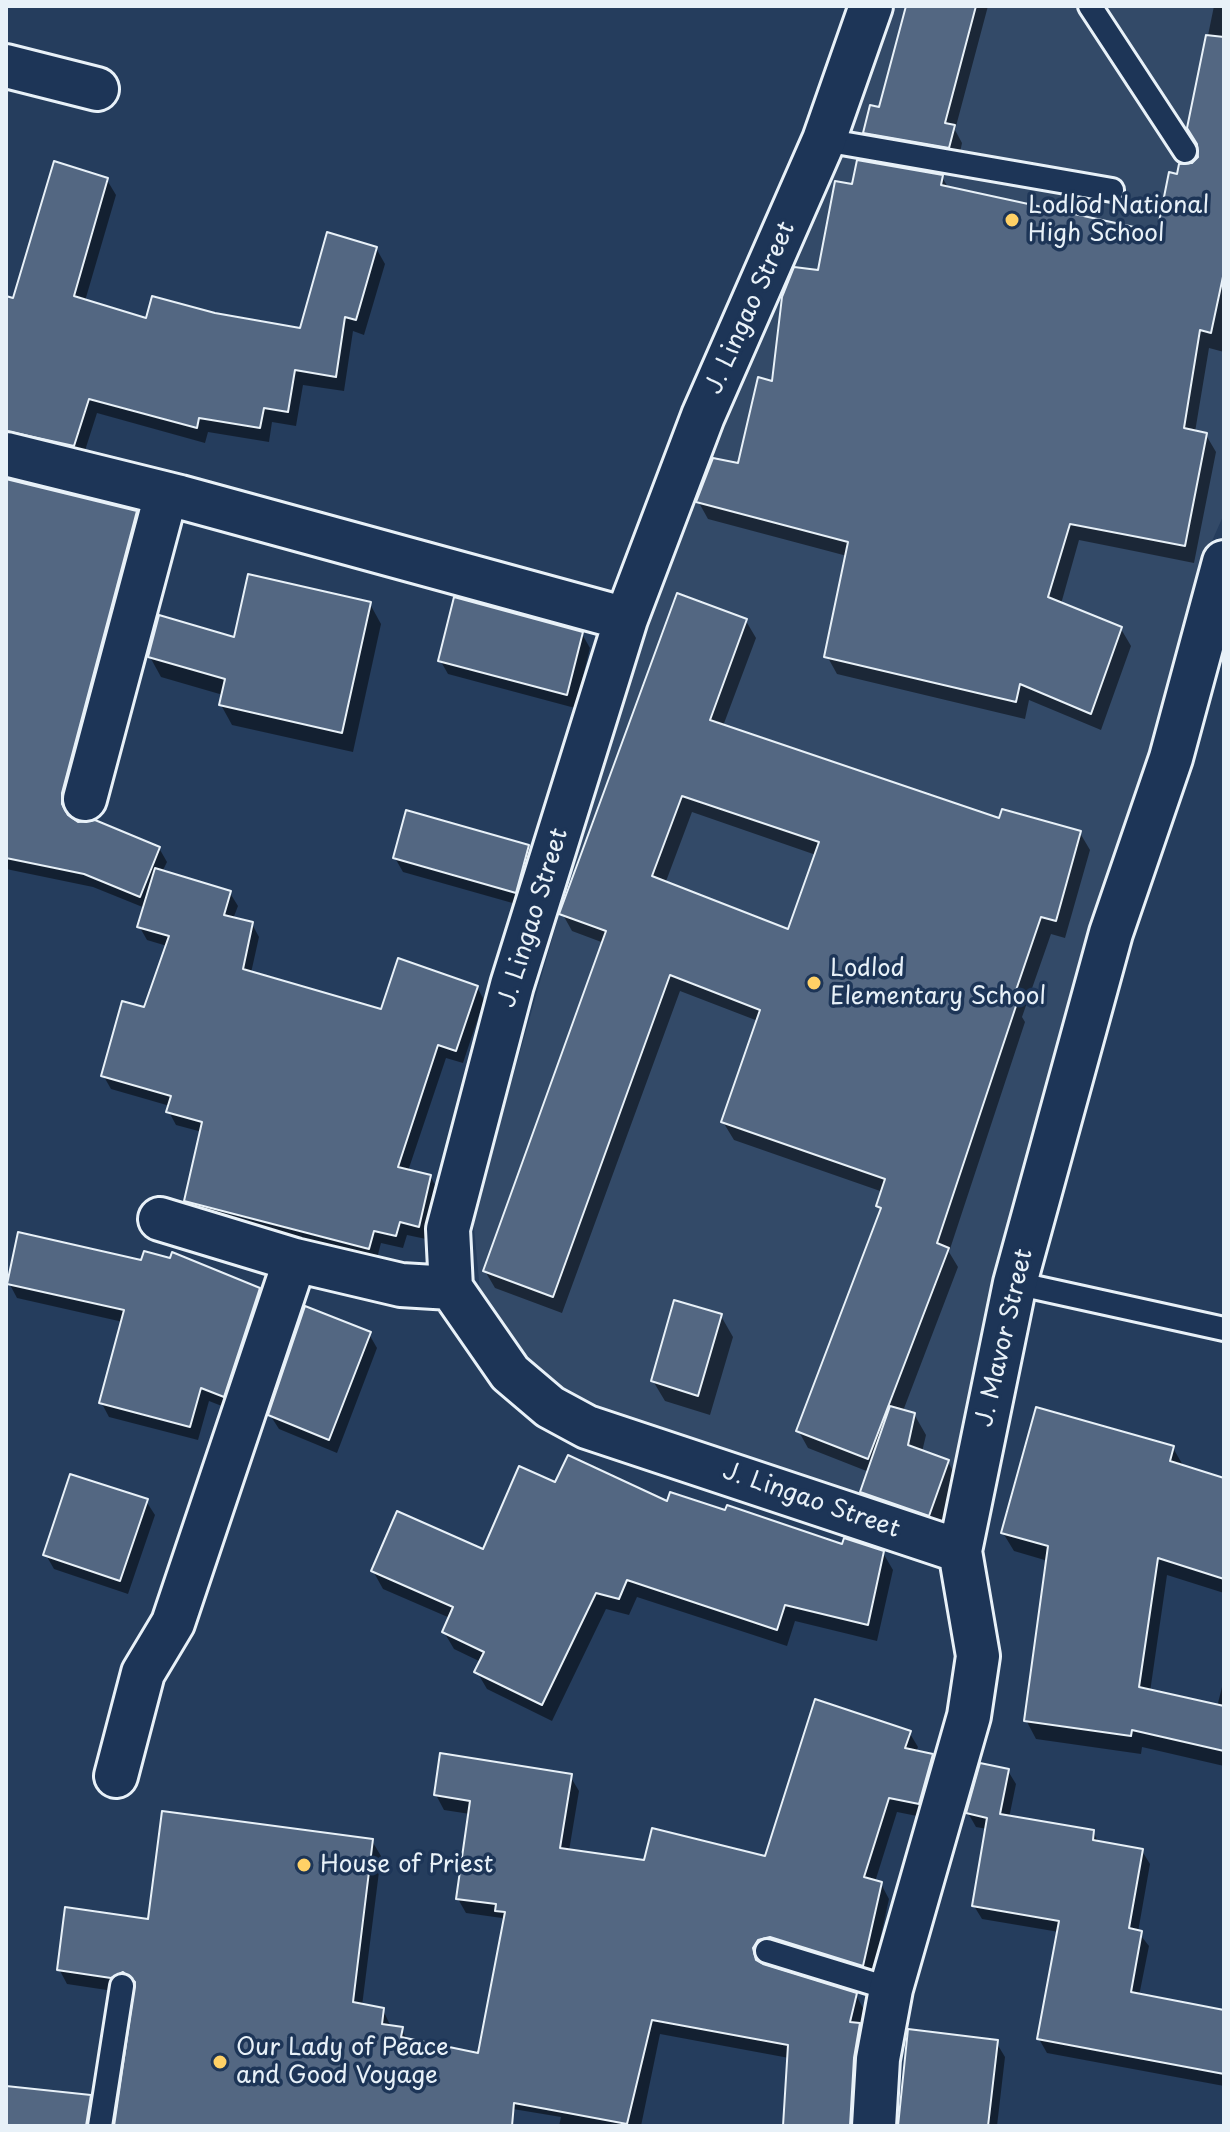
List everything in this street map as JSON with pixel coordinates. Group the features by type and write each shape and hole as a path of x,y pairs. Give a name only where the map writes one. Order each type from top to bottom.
{"street":[{"name":"J. Lingao Street","path":"871,6 824,140 703,416 626,619 512,985 448,1229 451,1288 510,1373 550,1407 587,1427 960,1551"},
{"path":"6,66 97,89"},
{"path":"6,454 626,619"},
{"path":"85,799 166,495"},
{"name":"J. Mavor Street","path":"874,2126 878,2059 891,1989 969,1716 978,1656 960,1551 1015,1283 1111,933 1171,758 1224,562"},
{"path":"160,1219 295,1260 401,1285 451,1288"},
{"path":"116,1776 143,1673 173,1623 295,1260"}],"lane":[{"path":"1090,6 1100,16 1185,151"},
{"path":"824,140 1112,190"},
{"path":"1015,1283 1224,1329"},
{"path":"767,1951 891,1989"},
{"path":"100,2126 122,1986"}],"shaded area":[{"name":"Lodlod Elementary School","path":"886,6 1224,6 1224,514 1200,568 940,1531 641,1427 558,1391 511,1349 480,1291 473,1217 594,792 713,434"}],"building":[{"path":"906,6 976,6 945,123 955,125 949,148 863,133 870,105 879,107"},
{"name":"Lodlod National High School","path":"1206,35 1224,37 1224,272 1211,333 1200,330 1184,428 1207,433 1185,546 1070,524 1048,597 1122,627 1091,714 1020,684 1016,702 824,657 848,542 696,502 713,458 738,463 758,377 772,381 782,297 794,267 818,270 835,181 852,184 857,160 943,175 941,185 1157,232 1169,172 1177,174 1179,164 1192,163 1198,157 1197,144 1187,128"},
{"path":"54,161 108,178 74,296 146,318 152,296 215,313 300,328 327,232 377,247 356,320 345,317 336,377 295,370 288,412 264,408 260,428 199,418 197,428 89,399 74,446 6,431 6,296 13,298"},
{"path":"6,479 137,511 62,793 62,804 68,815 78,822 95,820 160,847 140,897 84,874 6,858"},
{"path":"248,574 371,602 342,733 219,705 225,679 148,657 159,615 234,637"},
{"path":"677,593 747,619 710,720 999,818 1002,809 1081,831 1056,921 1041,917 1012,1002 1017,1003 937,1243 949,1248 868,1459 796,1431 881,1208 876,1206 885,1179 721,1122 760,1010 670,975 553,1297 483,1271 606,931 559,914","holes":["682,796 819,842 788,929 652,876"]},
{"path":"454,597 583,632 567,695 438,661"},
{"path":"406,810 529,845 516,893 393,858"},
{"path":"155,868 231,891 224,915 253,922 243,969 381,1009 398,958 478,986 456,1051 438,1045 398,1167 431,1175 419,1227 400,1222 396,1236 374,1231 369,1249 184,1201 202,1122 166,1112 171,1096 101,1076 122,1001 144,1007 169,936 137,927"},
{"path":"18,1232 141,1260 144,1251 170,1258 172,1252 260,1288 224,1397 201,1388 190,1427 99,1403 124,1310 7,1284"},
{"path":"674,1300 722,1314 698,1396 651,1381"},
{"path":"305,1306 371,1332 329,1440 268,1415"},
{"path":"890,1406 915,1413 908,1445 949,1460 929,1516 860,1492"},
{"path":"1036,1407 1174,1446 1170,1461 1224,1478 1224,1579 1158,1558 1139,1687 1224,1706 1224,1751 1132,1730 1131,1736 1024,1721 1048,1546 1001,1533"},
{"path":"568,1455 667,1501 670,1492 725,1510 727,1505 842,1544 844,1538 884,1551 868,1625 785,1605 777,1630 627,1580 619,1599 596,1593 542,1705 474,1672 484,1652 442,1632 453,1607 371,1571 397,1511 483,1549 519,1466 555,1482"},
{"path":"70,1474 148,1499 120,1581 43,1555"},
{"path":"815,1699 911,1731 905,1748 933,1754 919,1804 889,1798 864,1877 882,1882 863,1966 770,1937 758,1940 753,1948 756,1960 763,1964 857,1993 850,2022 860,2023 854,2058 850,2126 783,2126 788,2045 652,2020 627,2124 514,2103 512,2126 114,2126 135,1982 123,1972 111,1978 57,1970 65,1907 148,1919 162,1811 373,1839 353,2002 384,2008 382,2024 403,2027 401,2037 478,2053 505,1912 495,1911 496,1904 456,1899 470,1801 434,1795 440,1753 572,1774 560,1848 644,1860 652,1828 765,1856"},
{"path":"980,1763 1009,1769 1000,1814 1094,1830 1093,1840 1143,1849 1129,1928 1142,1931 1131,1992 1224,2010 1224,2074 1037,2039 1059,1921 972,1906 987,1818 966,1813"},
{"path":"908,2029 998,2040 988,2126 898,2126"},
{"path":"6,2086 91,2095 86,2126 6,2126"}],"place":[{"name":"Lodlod National High School","path":"1012,220"},
{"name":"Lodlod Elementary School","path":"814,983"},
{"name":"House of Priest","path":"304,1865"},
{"name":"Our Lady of Peace and Good Voyage","path":"220,2062"}]}
